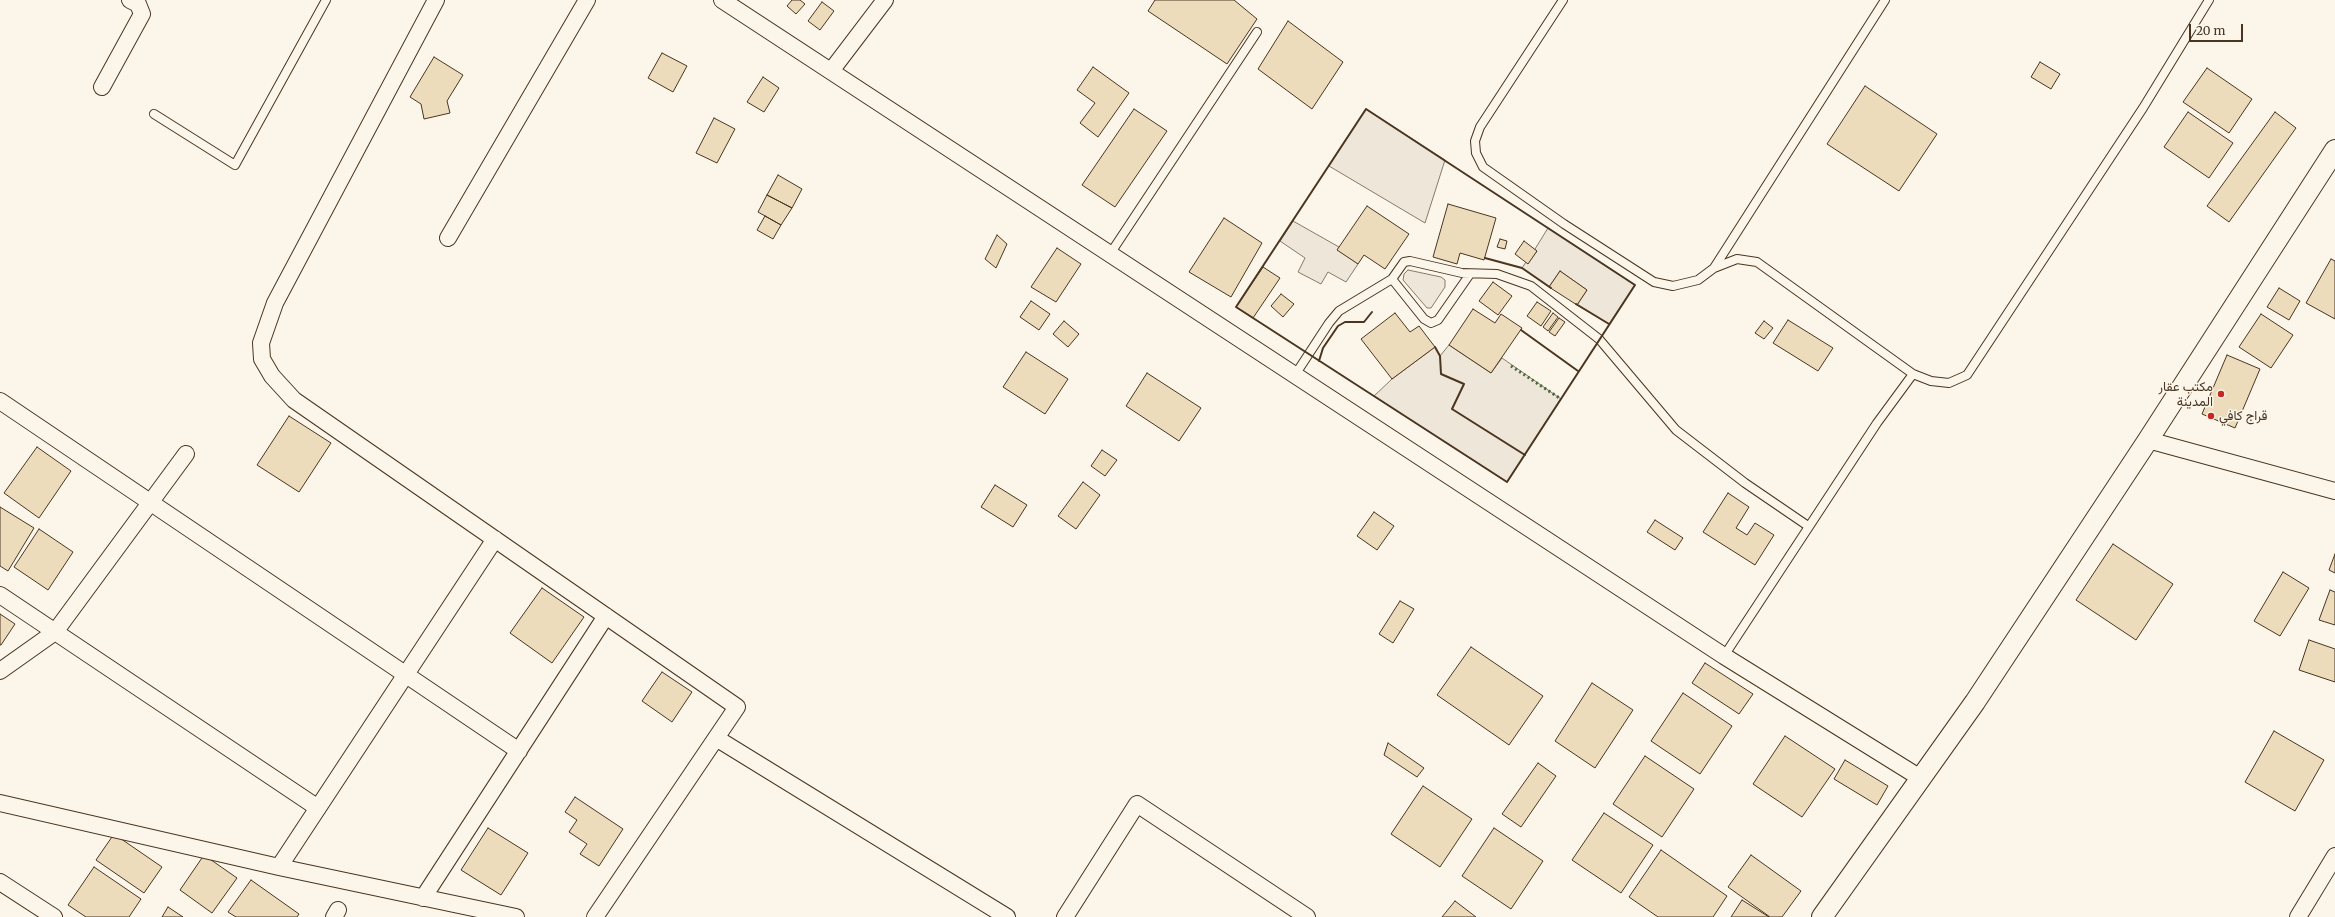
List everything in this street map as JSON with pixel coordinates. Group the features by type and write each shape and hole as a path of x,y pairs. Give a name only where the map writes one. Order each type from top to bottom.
{"street":[{"path":"102,87 142,14 138,4 130,0"},
{"path":"436,0 275,303 261,343 262,359 272,376 294,400 737,707 595,917"},
{"path":"448,238 587,0"},
{"path":"722,0 1724,656 1922,779"},
{"path":"831,71 886,0"},
{"path":"1822,917 1922,779 2148,440 2335,150"},
{"path":"0,401 519,750"},
{"path":"2148,440 2335,491"},
{"path":"0,671 55,632 186,454"},
{"path":"279,867 495,539"},
{"path":"0,595 318,808"},
{"path":"423,898 606,616"},
{"path":"716,738 1007,917"},
{"path":"0,803 279,867 516,917"},
{"path":"1065,917 1136,804 1307,917"},
{"path":"2298,917 2335,856"},
{"path":"0,882 54,917"}],"lane":[{"path":"1563,0 1480,127 1475,141 1476,153 1484,167 1564,224 1654,282 1672,286 1698,280 1714,268 1737,259 1757,262 1913,374 1931,381 1950,383 1967,375 2143,108 2209,0"},
{"path":"1714,268 1885,0"},
{"path":"154,114 235,165 323,1"},
{"path":"1110,254 1257,32"},
{"path":"1295,375 1329,323 1339,311 1392,279 1404,262 1410,261 1470,274 1497,274 1530,286 1599,338 1676,430 1739,478 1808,526"},
{"path":"1392,279 1424,319 1430,323 1438,320 1470,274"},
{"path":"1724,656 1808,526 1877,424 1913,374"}],"shaded area":[{"path":"1366,109 1445,160 1425,223 1329,166"},
{"path":"1293,221 1339,247 1338,250 1358,264 1346,282 1328,272 1321,284 1298,272 1305,258 1280,241"},
{"path":"1548,228 1635,285 1609,324 1577,305 1587,290 1560,271 1549,287 1522,268 1537,251 1535,249"},
{"path":"1408,270 1441,277 1445,280 1445,287 1431,308 1427,308 1403,280 1404,274"},
{"path":"1449,345 1491,373 1502,358 1561,399 1507,482 1374,396 1392,379 1435,347 1440,356"}],"building":[{"path":"792,0 800,0 805,4 796,14 787,6"},
{"path":"1155,0 1234,0 1257,19 1227,64 1148,11"},
{"path":"822,2 834,11 820,30 808,21"},
{"path":"1288,21 1343,62 1312,109 1258,69"},
{"path":"662,53 687,66 673,92 648,78"},
{"path":"434,57 463,75 447,101 450,113 424,119 421,104 410,97"},
{"path":"2040,62 2060,74 2051,89 2031,77"},
{"path":"1093,67 1129,93 1098,137 1080,123 1095,103 1077,90"},
{"path":"2207,68 2252,99 2229,133 2183,102"},
{"path":"763,77 779,88 764,112 747,102"},
{"path":"1865,86 1937,134 1899,191 1827,144"},
{"path":"1134,109 1167,131 1115,207 1082,185"},
{"path":"2188,112 2233,143 2209,178 2164,147"},
{"path":"2275,112 2296,128 2229,222 2207,206"},
{"path":"714,118 735,129 717,163 696,153"},
{"path":"778,175 802,189 792,208 767,195"},
{"path":"767,195 792,208 781,225 758,212"},
{"path":"1448,204 1496,218 1484,260 1460,253 1457,264 1433,257"},
{"path":"1367,206 1409,234 1385,269 1364,255 1358,264 1337,250"},
{"path":"765,216 781,225 773,239 757,230"},
{"path":"1224,218 1262,243 1231,297 1189,272"},
{"path":"997,235 1007,244 996,268 985,259"},
{"path":"1500,239 1507,241 1505,249 1497,247"},
{"path":"1524,241 1537,251 1528,264 1515,254"},
{"path":"1057,248 1081,264 1056,302 1031,287"},
{"path":"2331,259 2335,261 2335,319 2306,303"},
{"path":"1263,267 1280,278 1253,318 1236,307"},
{"path":"1560,271 1587,290 1577,305 1549,287"},
{"path":"1493,282 1512,296 1498,315 1479,301"},
{"path":"2279,288 2300,301 2289,320 2267,307"},
{"path":"1281,294 1294,304 1283,317 1271,306"},
{"path":"1031,301 1050,314 1039,330 1020,317"},
{"path":"1537,302 1551,311 1541,326 1527,316"},
{"path":"1473,309 1495,323 1501,314 1522,328 1491,373 1449,345"},
{"path":"1395,313 1410,332 1419,326 1435,347 1392,379 1361,339"},
{"path":"1553,313 1558,317 1548,331 1543,327"},
{"path":"2261,314 2293,335 2271,368 2239,347"},
{"path":"1559,318 1565,322 1555,336 1549,332"},
{"path":"1788,320 1833,348 1818,371 1773,343"},
{"path":"1064,321 1079,334 1068,347 1053,334"},
{"path":"1764,321 1773,328 1764,339 1755,333"},
{"path":"1026,352 1068,379 1045,414 1003,387"},
{"path":"2227,355 2260,369 2235,428 2202,414"},
{"path":"1147,373 1201,408 1179,441 1126,406"},
{"path":"289,416 331,443 299,492 257,465"},
{"path":"37,447 71,471 39,518 4,493"},
{"path":"1102,450 1117,460 1105,476 1091,466"},
{"path":"1083,482 1100,495 1076,529 1058,516"},
{"path":"995,485 1027,505 1013,527 981,507"},
{"path":"1728,493 1749,507 1736,528 1747,535 1755,523 1774,535 1755,565 1703,532"},
{"path":"0,507 34,528 8,571 0,566"},
{"path":"1374,512 1394,526 1377,550 1357,536"},
{"path":"1655,520 1683,538 1675,550 1647,532"},
{"path":"39,529 73,552 48,590 14,567"},
{"path":"2113,544 2173,584 2136,640 2076,600"},
{"path":"2335,554 2335,573 2329,570"},
{"path":"2283,572 2309,588 2280,636 2254,621"},
{"path":"542,588 584,617 552,663 510,633"},
{"path":"2330,590 2335,592 2335,625 2319,620"},
{"path":"1400,601 1414,609 1393,643 1379,634"},
{"path":"0,614 15,624 1,645 0,645"},
{"path":"2309,640 2335,649 2335,682 2299,670"},
{"path":"1471,647 1543,696 1509,745 1437,695"},
{"path":"1705,663 1753,694 1739,714 1692,683"},
{"path":"662,672 692,692 672,722 642,701"},
{"path":"1592,683 1633,710 1595,768 1555,741"},
{"path":"1683,693 1732,726 1700,774 1651,741"},
{"path":"2274,731 2324,760 2295,811 2245,782"},
{"path":"1785,736 1835,769 1802,817 1753,784"},
{"path":"1388,743 1424,768 1417,777 1384,755"},
{"path":"1645,756 1694,789 1662,837 1613,804"},
{"path":"1845,760 1888,786 1877,805 1834,779"},
{"path":"1538,763 1556,776 1521,827 1502,814"},
{"path":"1423,786 1472,819 1440,867 1391,834"},
{"path":"575,797 623,829 599,866 580,854 587,844 569,832 577,820 565,812"},
{"path":"1604,813 1653,845 1621,893 1572,860"},
{"path":"488,828 528,853 501,895 461,870"},
{"path":"1494,828 1543,861 1511,909 1462,876"},
{"path":"114,834 162,867 144,893 96,860"},
{"path":"1661,850 1727,896 1713,917 1658,917 1629,897"},
{"path":"204,855 237,878 212,913 180,890"},
{"path":"1751,855 1801,891 1782,917 1770,917 1728,887"},
{"path":"94,867 141,899 129,917 86,917 68,905"},
{"path":"251,880 299,914 297,917 236,917 228,912"},
{"path":"1742,900 1769,917 1731,917"},
{"path":"1455,901 1476,917 1442,917"},
{"path":"168,907 183,917 162,917"}],"hedge":[{"path":"1511,366 1561,399"}],"wall":[{"path":"1366,109 1635,285 1507,482 1236,307 1366,109"},
{"path":"1485,258 1522,268 1551,288"},
{"path":"1576,304 1609,324"},
{"path":"1319,361 1323,348 1338,326 1345,322 1364,322 1372,312"},
{"path":"1521,330 1578,371"},
{"path":"1435,347 1440,356 1441,374 1464,384 1452,409 1525,455"}],"place":[{"name":"مكتب عقار المدينة","path":"2221,394"},
{"name":"قراج كافي","path":"2211,416"}]}
